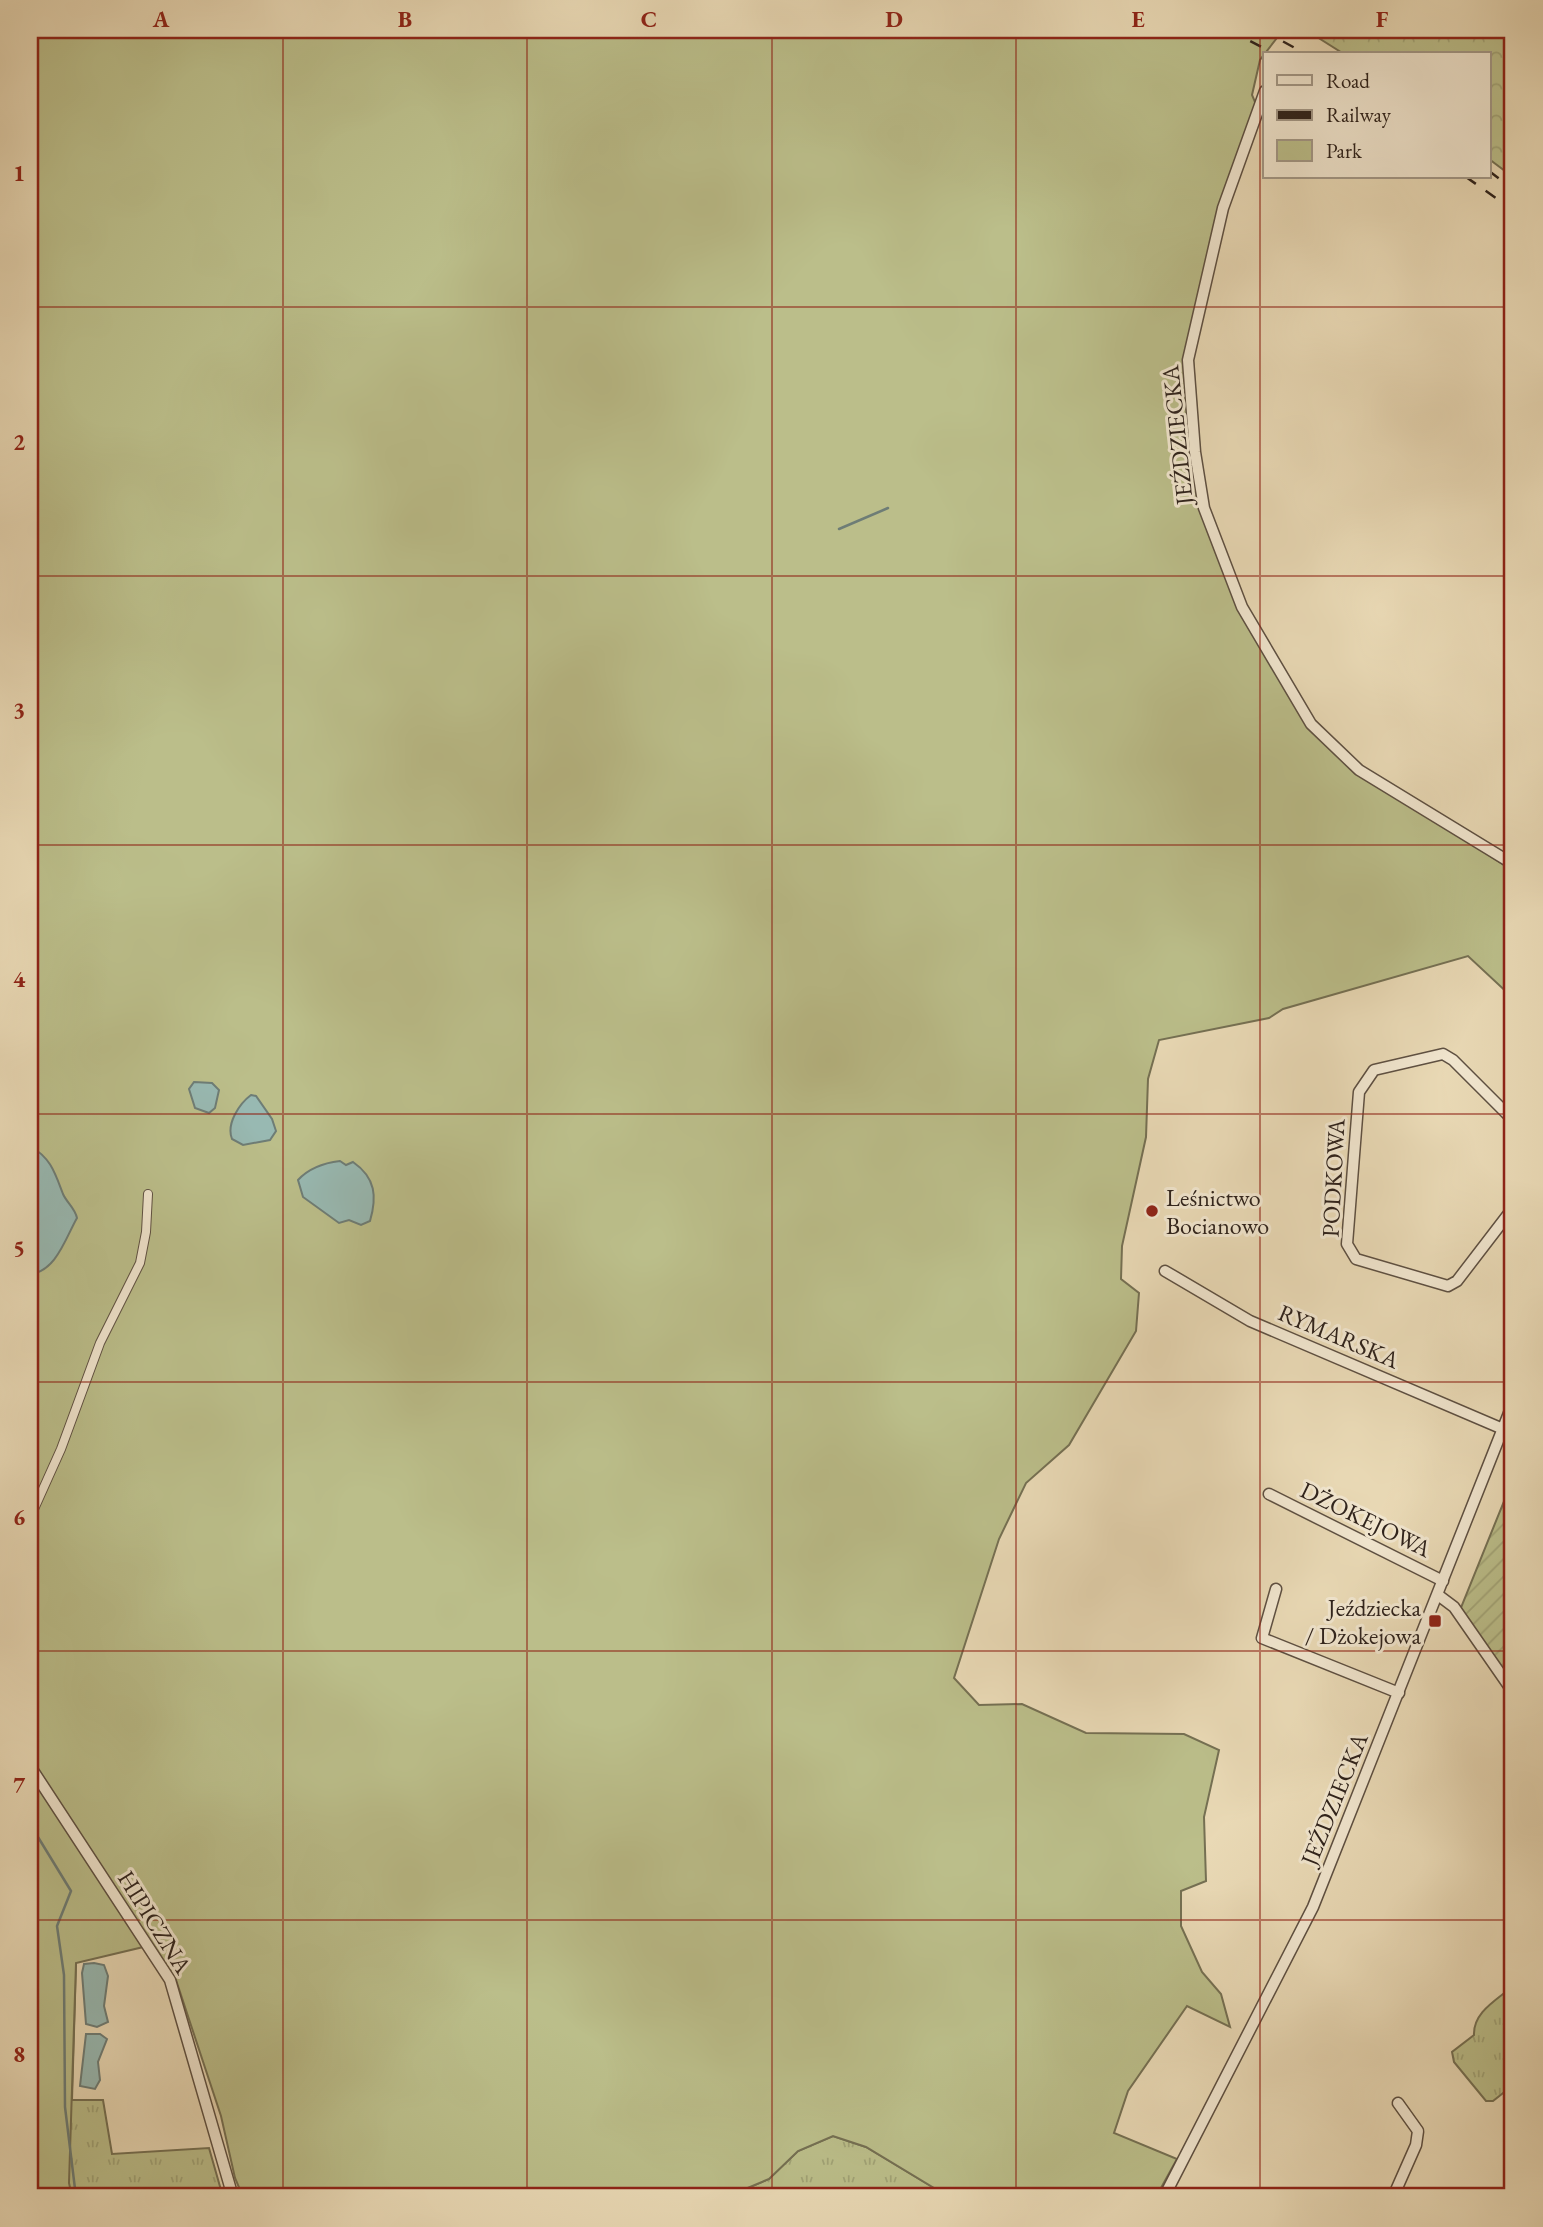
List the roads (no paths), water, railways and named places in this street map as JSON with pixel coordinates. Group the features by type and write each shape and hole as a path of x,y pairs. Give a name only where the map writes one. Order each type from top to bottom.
{"street":[{"name":"JEŹDZIECKA","path":"1263,97 1223,208 1188,360 1195,452 1204,508 1242,607 1311,724 1359,770 1513,864"},
{"name":"PODKOWA","path":"1513,1120 1453,1060 1443,1054 1374,1070 1359,1092 1347,1244 1356,1259 1448,1286 1457,1282 1513,1208"},
{"path":"30,1518 61,1449 100,1343 140,1263 146,1232 148,1194"},
{"name":"RYMARSKA","path":"1165,1271 1250,1321 1503,1429"},
{"name":"JEŹDZIECKA","path":"1164,2197 1306,1923 1513,1403"},
{"name":"DŻOKEJOWA","path":"1269,1494 1443,1581"},
{"path":"1276,1589 1262,1638 1399,1693"},
{"path":"1438,1595 1454,1608 1513,1692"},
{"name":"HIPICZNA","path":"30,1766 170,1980 233,2197"},
{"path":"1393,2197 1416,2145 1419,2131 1398,2102"},
{"path":"1346,2197 1368,2197"}],"water":[{"path":"194,1082 212,1083 219,1090 215,1108 209,1113 195,1108 189,1089"},
{"path":"251,1095 256,1096 272,1119 276,1131 270,1140 243,1145 232,1139 231,1127 238,1109"},
{"path":"30,1146 43,1156 51,1167 77,1218 53,1260 39,1272 30,1274"},
{"path":"340,1161 346,1165 353,1162 361,1168 373,1188 374,1204 370,1221 361,1225 349,1220 339,1223 303,1197 298,1180 302,1176 317,1167"},
{"path":"84,1964 104,1965 108,1976 104,2006 108,2022 97,2027 86,2024 82,1973"},
{"path":"86,2034 100,2034 107,2039 98,2062 100,2080 95,2089 80,2086"}],"waterway":[{"path":"839,529 888,508"},
{"path":"30,1824 71,1891 57,1926 64,1975 65,2107 76,2197"}],"railway":[{"path":"1229,30 1271,52"},
{"path":"1262,30 1302,52"},
{"path":"1490,172 1513,189"},
{"path":"1467,178 1513,210"}],"place":[{"name":"Leśnictwo Bocianowo","path":"1152,1211"},
{"name":"Jeździecka / Dżokejowa","path":"1435,1621"}]}
